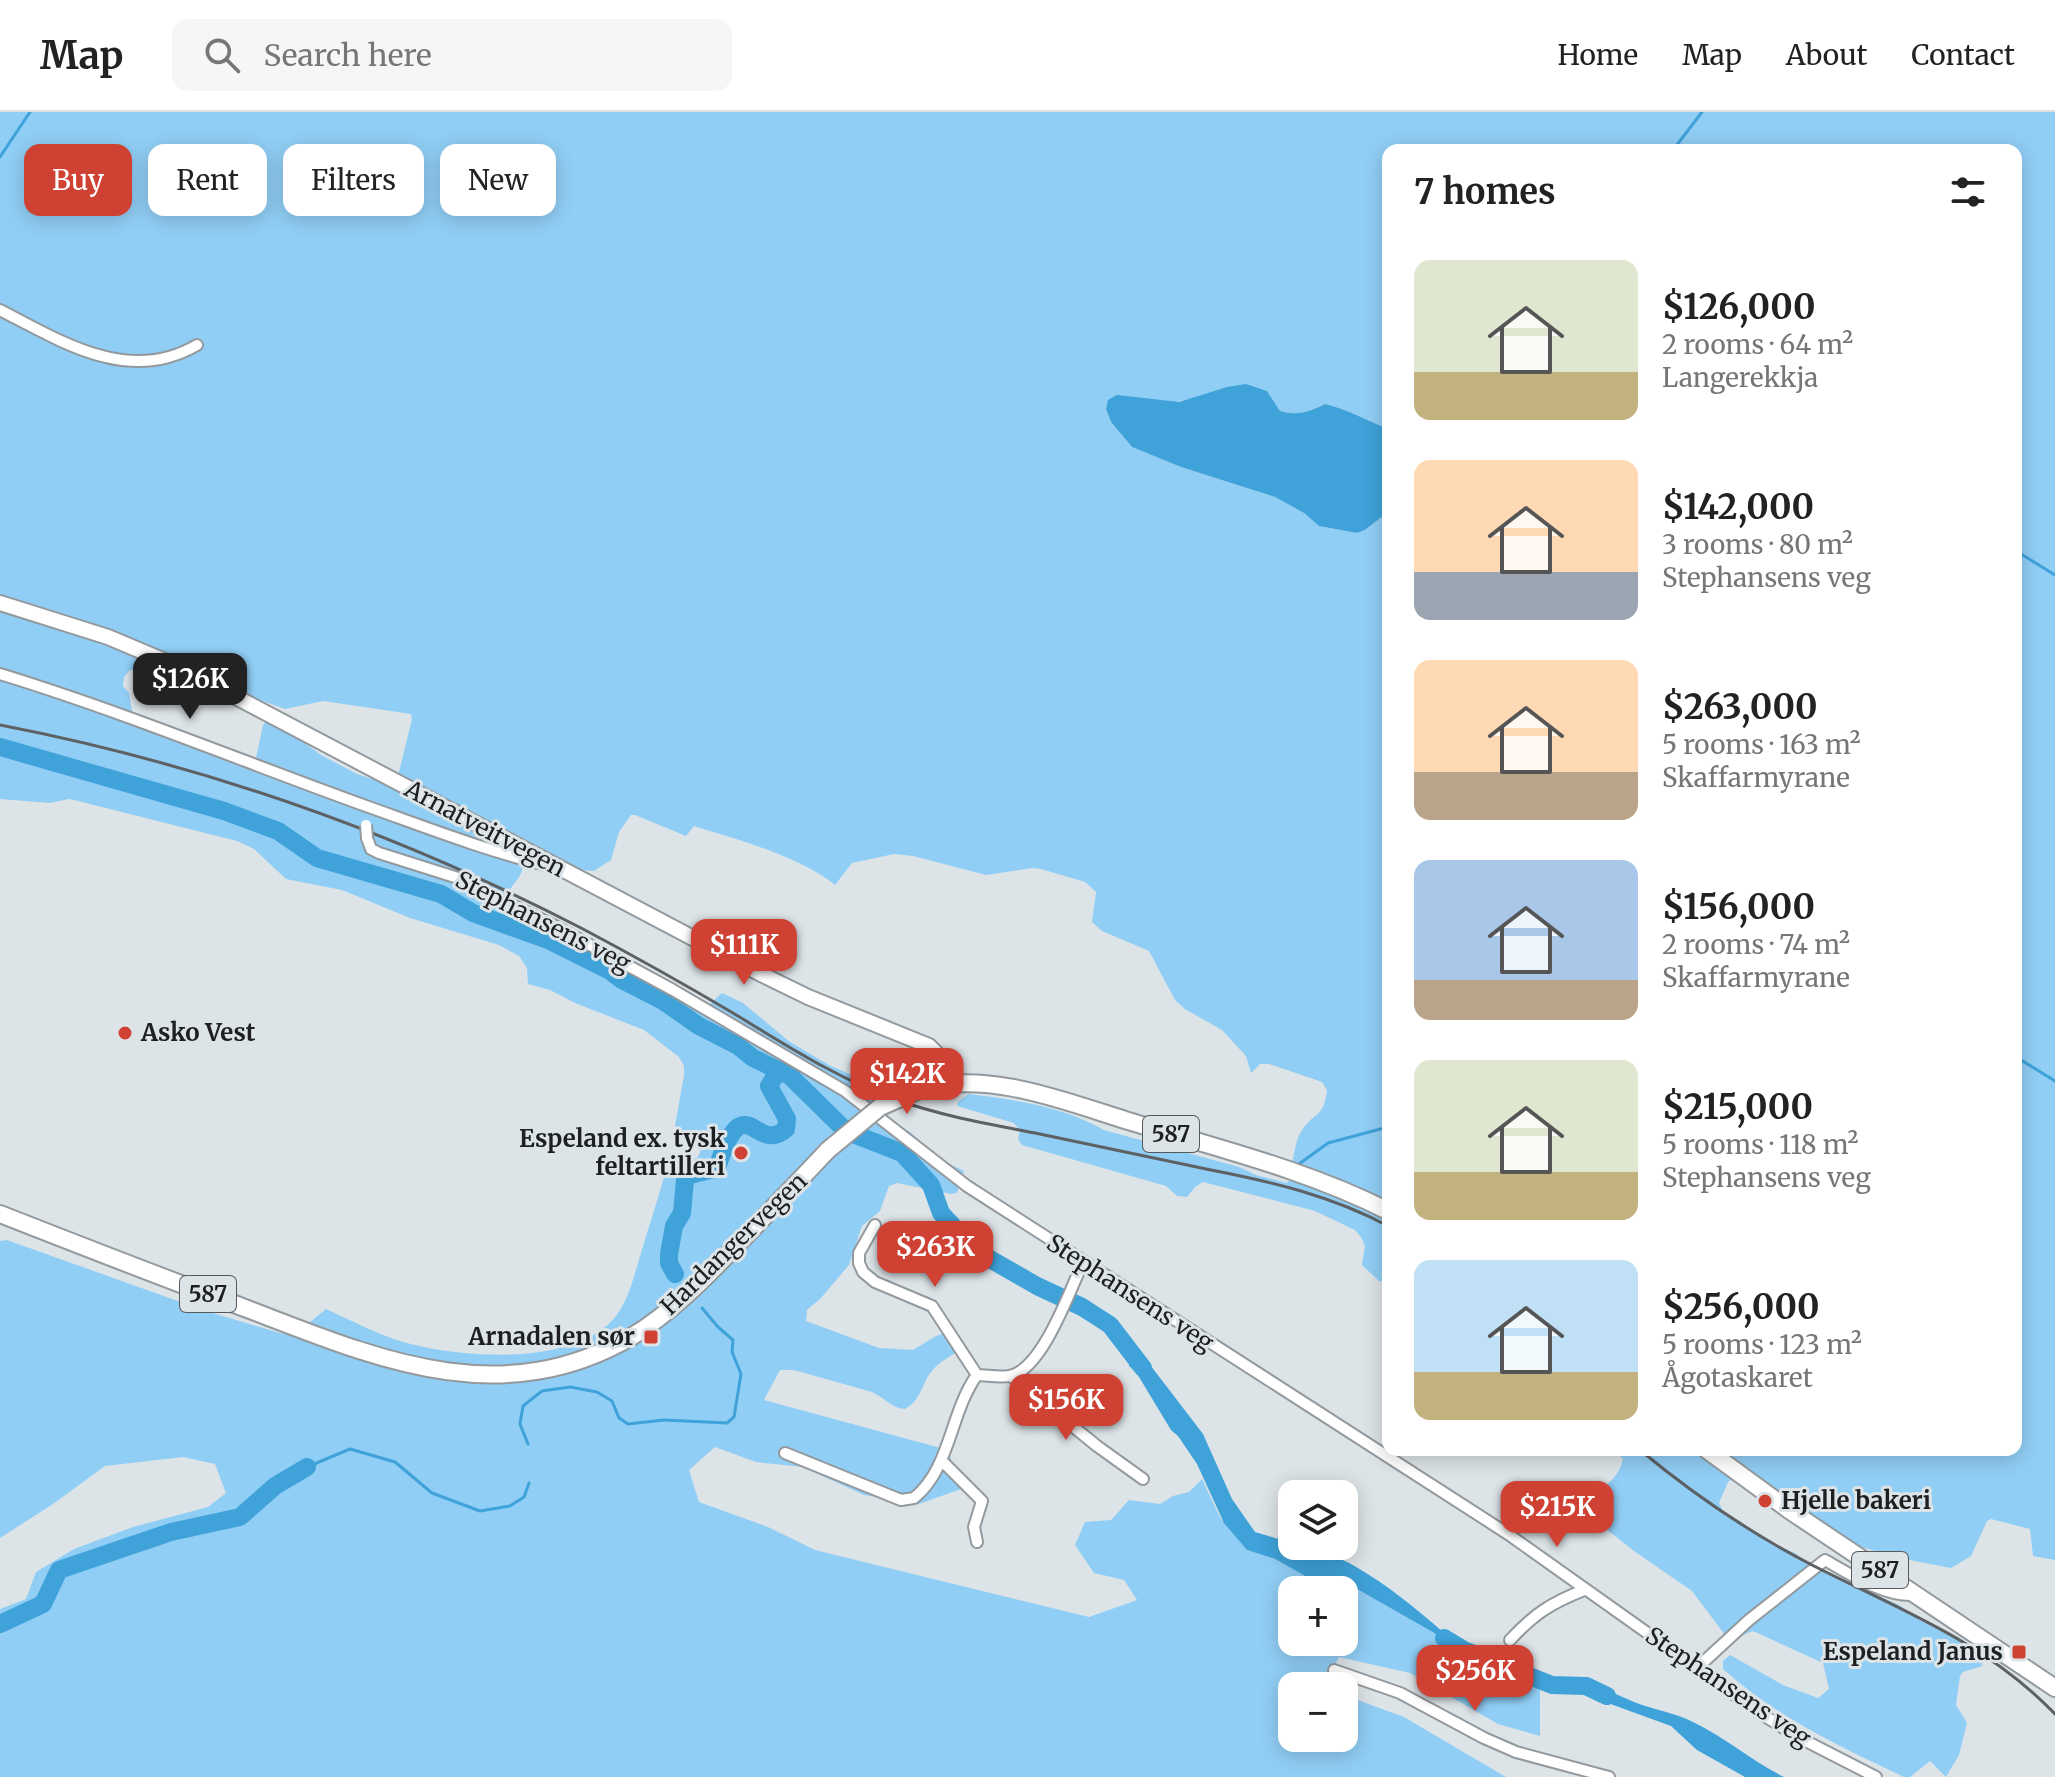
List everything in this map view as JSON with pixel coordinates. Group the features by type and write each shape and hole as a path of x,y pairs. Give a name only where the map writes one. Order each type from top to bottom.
{"main road":[{"name":"Arnatveitvegen","path":"0,603 108,637 158,657 808,997 929,1046 940,1057 947,1083"},
{"name":"Hardangervegen","path":"0,1214 397,1363 462,1375 496,1376 532,1372 574,1362 613,1347 663,1315 702,1280 828,1150 880,1107 924,1088 947,1083"},
{"name":"587","path":"947,1083 987,1084 1037,1094 1273,1164 1344,1189 1382,1208"},
{"name":"587","path":"0,1206 66,1232 103,1255"},
{"name":"587","path":"0,1226 103,1262 156,1275"},
{"name":"587","path":"1715,1456 1789,1510 2055,1688"}],"street":[{"path":"0,310 62,341 122,361 153,362 179,355 197,345"},
{"path":"0,674 171,732 257,767 439,833 561,869"},
{"name":"Stephansens veg","path":"367,806 367,838 371,849 458,878 553,925 673,990 845,1091 967,1186 1382,1453"},
{"path":"875,1225 859,1253 863,1272 875,1282 932,1306 977,1375"},
{"path":"1011,1376 1035,1358 1061,1312 1083,1262"},
{"path":"977,1375 1011,1376 1143,1479"},
{"path":"785,1453 901,1500 918,1495 942,1461 964,1396 977,1375"},
{"name":"Stephansens veg","path":"1386,1456 1508,1534 1796,1736 1876,1777"},
{"path":"942,1461 982,1501 974,1527 977,1542"},
{"path":"1697,1668 1749,1620 1825,1560 1853,1576 1902,1596 1917,1595"},
{"path":"1510,1640 1529,1620 1552,1603 1584,1590"},
{"path":"1334,1670 1400,1693 1516,1752 1609,1777"}],"shaded area":[{"path":"0,112 2055,112 2055,1560 2033,1556 2030,1529 1991,1519 1987,1521 1971,1556 1951,1568 1894,1557 1849,1543 1737,1476 1728,1482 1719,1503 1725,1515 1740,1521 1767,1541 1795,1553 1814,1568 1899,1605 1919,1620 1982,1652 1982,1666 1963,1672 1960,1676 1956,1705 1967,1723 1959,1755 1946,1777 1930,1761 1910,1777 1904,1777 1787,1716 1723,1669 1723,1661 1730,1655 1783,1685 1818,1698 1829,1689 1823,1663 1753,1631 1727,1641 1692,1591 1590,1516 1583,1498 1603,1488 1618,1473 1623,1459 1620,1456 2022,1456 2022,144 1382,144 1382,426 1325,404 1303,412 1280,411 1267,391 1243,386 1176,402 1106,409 1111,422 1132,447 1181,467 1275,497 1304,513 1319,526 1357,533 1382,517 1382,1282 1362,1265 1365,1246 1355,1230 1315,1211 1203,1182 1187,1197 1177,1196 1166,1186 1022,1145 1018,1139 1020,1131 1014,1123 957,1106 968,1094 1038,1105 1073,1115 1104,1130 1239,1167 1256,1175 1287,1183 1290,1179 1301,1132 1324,1104 1327,1090 1322,1082 1269,1064 1260,1064 1251,1073 1246,1056 1222,1030 1175,1000 1149,951 1102,931 1092,922 1096,892 1085,882 1032,868 986,875 894,854 852,863 835,885 787,857 748,843 694,826 686,836 635,815 631,815 619,832 611,860 594,871 579,870 500,838 495,857 523,866 507,895 510,899 599,947 651,970 680,988 688,999 710,1004 722,993 743,1003 790,1042 829,1065 872,1084 868,1097 891,1120 943,1161 964,1171 957,1193 897,1183 889,1186 880,1211 862,1226 849,1265 807,1310 806,1321 879,1348 913,1350 936,1336 952,1331 963,1348 934,1368 918,1397 905,1409 872,1392 794,1370 780,1370 764,1400 948,1450 961,1489 919,1504 864,1495 803,1467 756,1462 715,1447 689,1470 699,1502 768,1527 815,1550 1089,1617 1137,1600 1124,1580 1094,1573 1075,1545 1085,1522 1111,1520 1129,1500 1160,1504 1173,1496 1189,1492 1202,1479 1220,1517 1247,1550 1275,1559 1305,1576 1278,1576 1278,1656 1358,1656 1358,1590 1464,1650 1540,1680 1540,1736 1498,1724 1410,1673 1339,1657 1332,1672 1278,1672 1278,1752 1358,1752 1358,1700 1404,1717 1506,1777 0,1777 0,1609 26,1599 36,1572 74,1549 133,1527 208,1507 226,1493 215,1464 183,1457 105,1466 0,1538 0,1241 7,1240 203,1310 283,1334 298,1332 326,1309 381,1334 424,1347 482,1354 544,1351 573,1344 597,1333 616,1316 631,1286 664,1177 698,1157 703,1144 675,1126 684,1075 684,1066 679,1057 644,1030 550,990 528,984 527,968 519,956 499,945 410,918 342,890 286,879 254,849 237,841 69,799 50,803 0,799","holes":["172,661 209,673 241,693 285,709 323,701 411,714 398,776 385,783 357,774 321,755 294,735 266,722 256,758 200,744 133,717 129,693 123,686 124,677 130,670 159,673 167,662"]},
{"path":"1246,384 1267,391 1280,411 1303,412 1325,404 1382,426 1382,517 1357,533 1319,526 1304,513 1275,497 1181,467 1132,447 1111,422 1106,409 1108,400 1117,395 1179,402"},
{"path":"1133,1348 1141,1353 1203,1434 1232,1499 1255,1532 1278,1539 1278,1560 1343,1560 1384,1584 1464,1650 1358,1590 1358,1576 1305,1576 1275,1559 1247,1550 1224,1523 1197,1464 1129,1366"},
{"path":"1586,1686 1693,1722 1784,1777 1745,1777 1697,1750 1671,1726 1594,1698"}],"waterway":[{"path":"0,157 30,112"},
{"path":"1678,144 1702,112"},
{"path":"2022,555 2055,575"},
{"path":"0,747 224,811 278,831 317,858 441,894 473,913 548,940 610,971 699,1026 738,1046 753,1058 790,1076 846,1131 902,1153 931,1185 941,1213 964,1238 990,1259 1110,1325 1143,1368"},
{"path":"2022,1061 2055,1081"},
{"path":"675,1274 669,1263 669,1254 674,1226 682,1213 685,1180 690,1175 717,1168 735,1129 750,1126 775,1135 786,1129 787,1119 769,1086 779,1070"},
{"path":"1299,1164 1328,1143 1382,1129"},
{"path":"528,1444 520,1424 523,1406 542,1391 570,1387 597,1392 612,1401 619,1418 628,1424 664,1420 727,1423 734,1417 741,1374 732,1352 733,1340 702,1308"},
{"path":"307,1467 350,1449 395,1462 432,1493 480,1511 510,1506 524,1497 529,1483"},
{"path":"0,1624 43,1604 59,1570 171,1532 240,1517 275,1486 307,1467"},
{"path":"1444,1638 1464,1650 1552,1685 1586,1686 1607,1696"}],"railway":[{"path":"0,725 76,741 225,782 299,806 443,863 583,929 696,991 813,1061 897,1100 966,1119 1279,1185 1324,1198 1382,1223"},
{"path":"1648,1456 1701,1497 1766,1540 1971,1647 2028,1688 2055,1714"}],"place":[{"name":"Asko Vest","path":"125,1033"},
{"name":"Espeland ex. tysk feltartilleri","path":"741,1153"},
{"name":"Arnadalen sør","path":"651,1337"},
{"name":"Hjelle bakeri","path":"1765,1501"},
{"name":"Espeland Janus","path":"2019,1652"}]}
